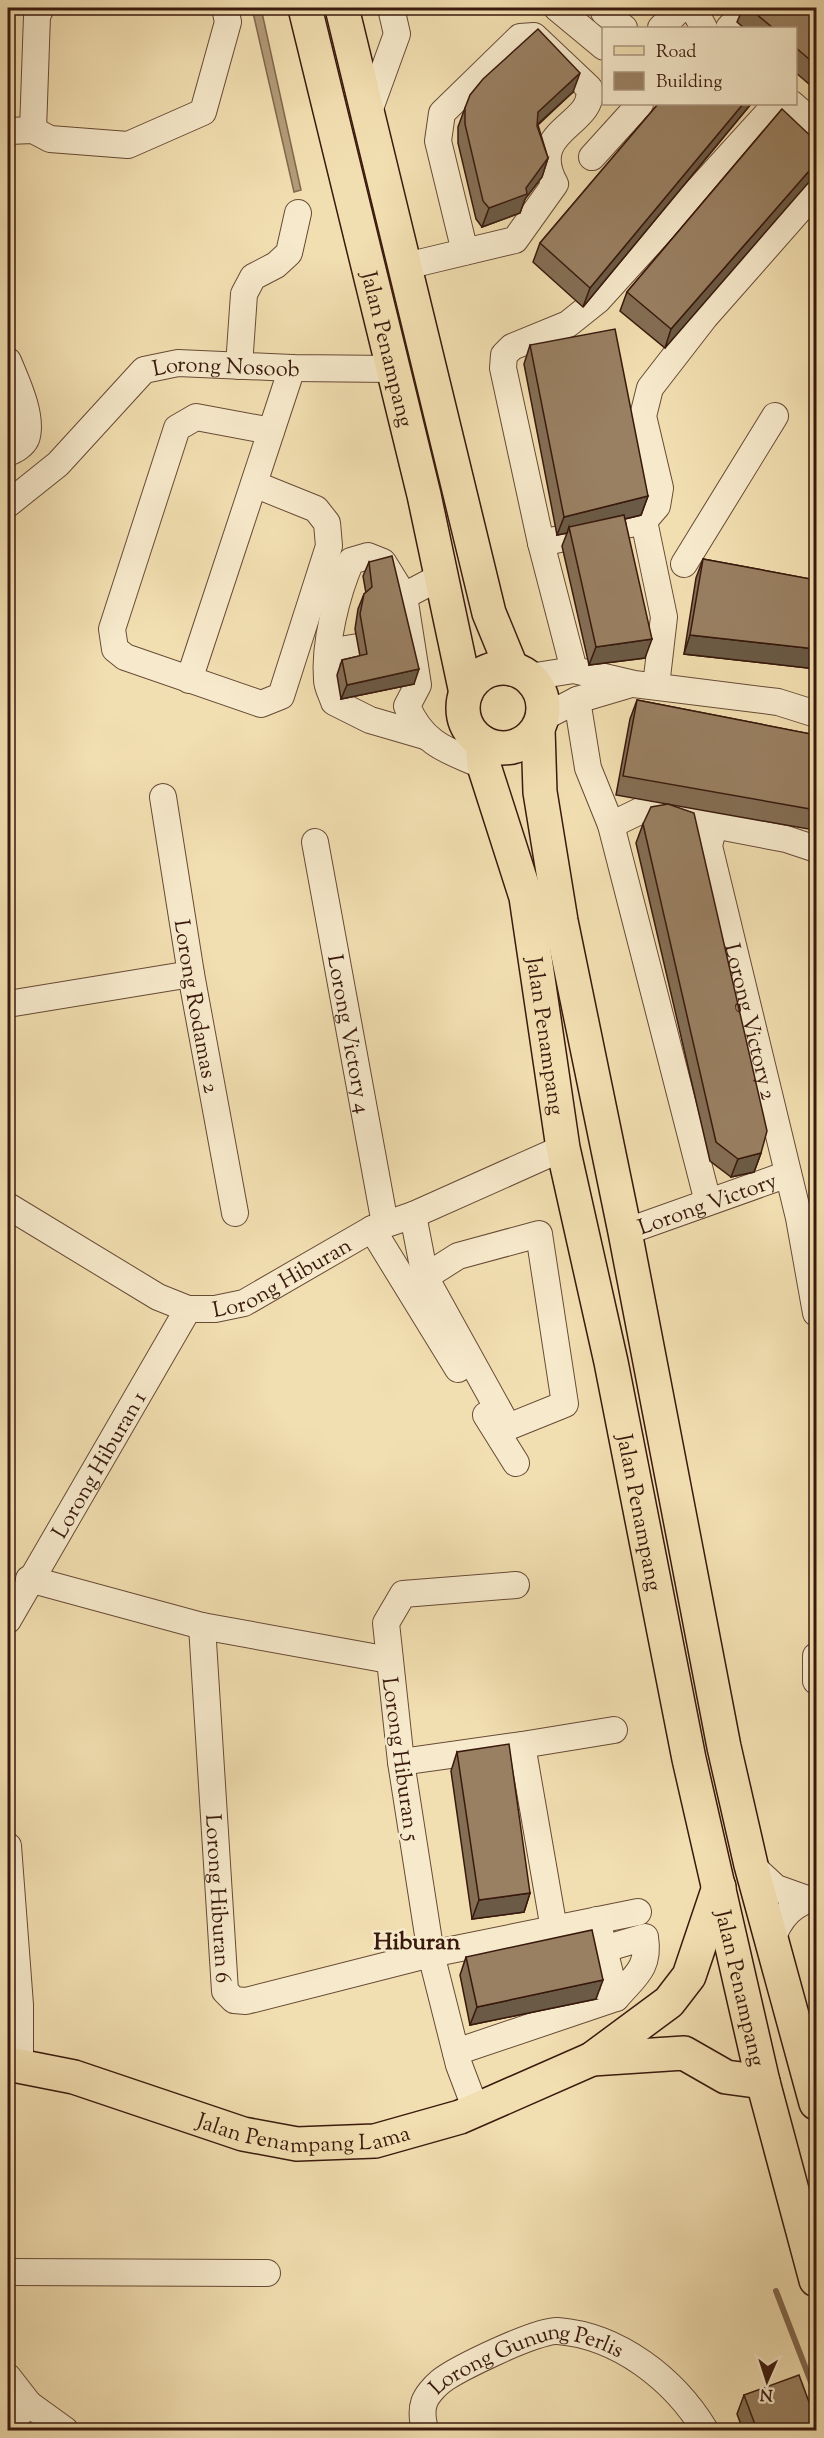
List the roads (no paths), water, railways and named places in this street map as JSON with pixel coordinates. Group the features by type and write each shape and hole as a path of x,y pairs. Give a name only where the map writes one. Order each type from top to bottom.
{"main road":[{"name":"Jalan Penampang","path":"305,8 442,576 466,693"},
{"name":"Jalan Penampang","path":"342,8 489,613 521,673"},
{"path":"493,669 521,673 539,689 543,703 540,724 527,741 512,747 497,747 483,754 469,729 463,711 466,693 477,678 493,669"},
{"name":"Jalan Penampang","path":"540,724 540,792 559,910 625,1232 652,1384 685,1536 724,1747 751,1866 816,2101"},
{"name":"Jalan Penampang","path":"483,754 526,897 563,1148 620,1413 686,1748 762,2082 816,2280"},
{"path":"620,1413 634,1409 641,1404 652,1384"},
{"name":"Jalan Penampang Lama","path":"14,2065 74,2077 243,2134 297,2144 375,2141 476,2110 592,2059 669,2002 689,1976 719,1887"},
{"path":"669,2002 669,2031 684,2053 726,2077 762,2082 787,2070 802,2049"},
{"name":"Jalan Penampang Lama","path":"592,2059 684,2053"}],"street":[{"path":"33,130 37,16 41,8"},
{"path":"8,131 33,130 50,139 128,145 203,112 228,22 225,8"},
{"path":"296,8 324,81"},
{"path":"368,114 397,34 391,8"},
{"path":"557,8 602,46"},
{"path":"662,27 681,8"},
{"path":"693,8 703,27"},
{"path":"730,27 748,8"},
{"path":"604,12 623,27"},
{"path":"406,266 465,252 515,240 555,184 547,170 549,145 589,103 589,88 534,36 520,37 442,113 438,141 465,252"},
{"path":"592,157 639,105"},
{"path":"574,670 541,543 503,368 504,355 512,347 568,324 598,300 775,105"},
{"path":"793,105 816,125"},
{"path":"541,543 644,521 657,506 660,488 643,416 650,388 705,317 816,191"},
{"path":"239,366 244,294 253,277 276,265 289,253 298,213"},
{"path":"8,361 17,380 27,421 26,439 19,447 8,453"},
{"name":"Lorong Nosoob","path":"8,504 58,464 144,370 178,363 292,368 393,369"},
{"path":"189,680 292,368"},
{"path":"653,564 695,566 775,416"},
{"path":"254,484 315,510 327,523 329,546 280,696 261,704 125,657 115,649 112,629 177,428 196,417 271,431"},
{"path":"644,521 664,617 645,685"},
{"path":"425,736 370,720 334,702 327,681 328,652 340,587 351,561 368,555 383,562 404,596 407,637 418,685 408,706 415,724 425,736 444,749 483,754"},
{"path":"404,596 442,576"},
{"path":"328,652 358,647"},
{"path":"521,673 574,670 645,685 778,702 816,714"},
{"path":"540,724 577,699 645,685"},
{"path":"577,699 588,768 610,825 708,1202"},
{"name":"Lorong Rodamas 2","path":"163,797 191,974 235,1213"},
{"path":"610,825 640,811 786,839 816,849"},
{"name":"Lorong Victory 2","path":"714,825 709,846 788,1174 808,1216 816,1313"},
{"name":"Lorong Victory 4","path":"315,842 378,1227"},
{"path":"8,1004 191,974"},
{"name":"Lorong Hiburan","path":"8,1206 158,1297 188,1309 215,1309 244,1303 378,1227 412,1215 563,1148"},
{"name":"Lorong Victory","path":"625,1232 788,1174"},
{"path":"412,1215 425,1277 508,1427 564,1404 539,1234 458,1256 425,1277"},
{"path":"378,1227 516,1463"},
{"name":"Lorong Hiburan 1","path":"8,1620 29,1579 188,1309"},
{"name":"Lorong Hiburan 5","path":"29,1579 202,1626 388,1660 401,1762 431,1954 458,2058 476,2110"},
{"path":"388,1660 386,1623 403,1594 516,1585"},
{"name":"Lorong Hiburan 6","path":"202,1626 225,1991 234,2000 246,2001 431,1954"},
{"path":"816,1656 816,1680"},
{"path":"401,1762 614,1730"},
{"path":"522,1745 554,1929"},
{"path":"8,1846 20,2005 14,2065"},
{"path":"751,1866 776,1888 812,1899"},
{"path":"772,1940 781,1920 789,1911 812,1899"},
{"path":"431,1954 638,1912"},
{"path":"597,1920 616,1998"},
{"path":"458,2058 616,1998 645,1964 648,1954 645,1937 604,1949"},
{"path":"8,2272 267,2274"},
{"name":"Lorong Gunung Perlis","path":"425,2430 422,2419 424,2403 441,2381 517,2342 555,2330 587,2337 626,2351 646,2365 672,2389 705,2430"},
{"path":"8,2377 29,2404 65,2430"},
{"path":"8,2424 29,2404"}],"waterway":[{"path":"776,2291 816,2395"}],"district":[{"name":"Hiburan","path":"417,1941"}]}
